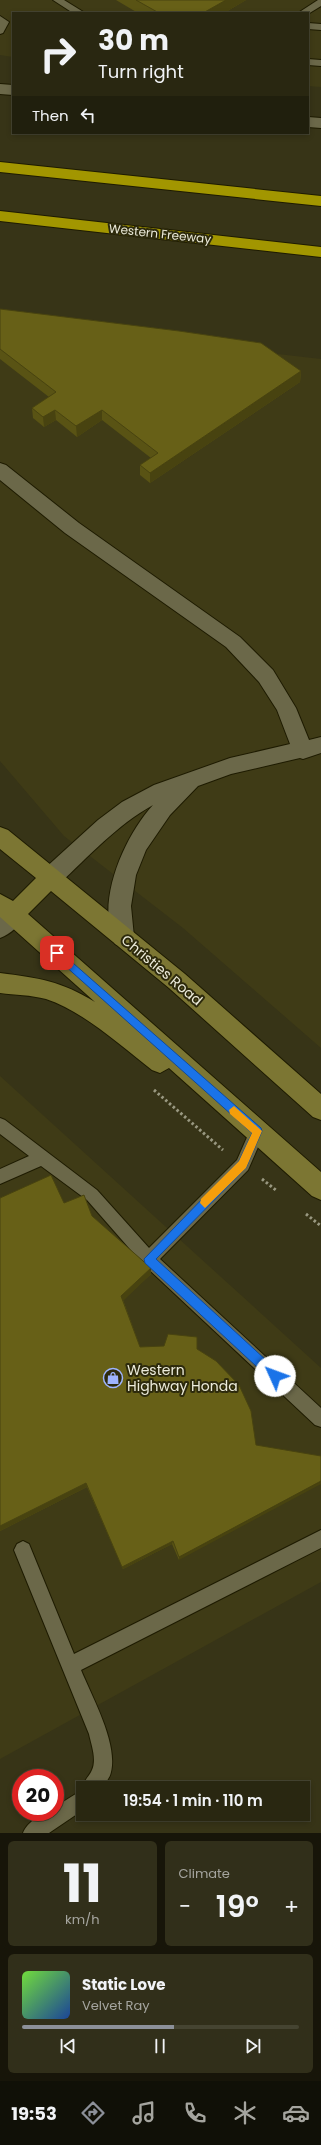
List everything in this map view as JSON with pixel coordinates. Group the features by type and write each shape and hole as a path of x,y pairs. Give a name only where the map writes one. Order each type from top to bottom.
{"highway":[{"path":"0,167 321,201"},
{"name":"Western Freeway","path":"0,216 321,252"}],"main road":[{"name":"Christies Road","path":"0,836 123,937 321,1109"},
{"path":"51,877 5,915 257,1131 321,1188"},
{"path":"0,983 46,989 84,1007 257,1131"}],"street":[{"path":"0,89 12,90"},
{"path":"309,122 321,123"},
{"path":"0,470 72,528 233,642 266,676 312,748 230,766 190,782 161,791 129,808 106,826 51,877"},
{"path":"123,937 119,921 119,907 126,873 138,845 155,818 190,782"}],"lane":[{"path":"58,0 78,12"},
{"path":"305,12 321,2"},
{"path":"0,20 4,22 0,31 12,32"},
{"path":"309,26 321,27"},
{"path":"309,62 321,63"},
{"path":"0,1125 92,1195 149,1259 321,1419"},
{"path":"149,1259 242,1165 257,1131"},
{"path":"0,1177 43,1157"},
{"path":"70,1666 321,1539"},
{"path":"23,1550 98,1734 103,1757 102,1772 96,1781"},
{"path":"32,1833 76,1803"}],"path":[{"path":"149,1086 212,1142 280,1194"},
{"path":"304,1212 321,1226"}],"shaded area":[{"path":"0,0 321,0 321,87 309,86 309,12 12,12 12,57 0,55"},
{"path":"0,322 321,359 321,1048 183,928 64,836 0,761"},
{"path":"0,1076 321,1368 321,1582 0,1759"}],"building":[{"path":"136,0 226,0 205,12 157,12"},
{"path":"0,309 179,331 261,343 301,371 150,473 140,465 158,453 102,410 76,426 55,410 43,417 32,408 56,392 0,349"},
{"name":"Western Highway Honda","path":"51,1175 64,1203 84,1195 92,1216 151,1268 121,1296 140,1347 164,1346 168,1334 197,1337 197,1349 216,1361 239,1385 251,1411 256,1445 321,1456 321,1481 179,1557 173,1541 122,1567 86,1483 0,1526 0,1198"}],"slow traffic":[{"path":"205,1203 242,1165 257,1131 234,1110"}],"place":[{"name":"Western Highway Honda","path":"113,1378"}],"route":[{"path":"57,953 257,1131 242,1165 149,1259 275,1376"}]}
